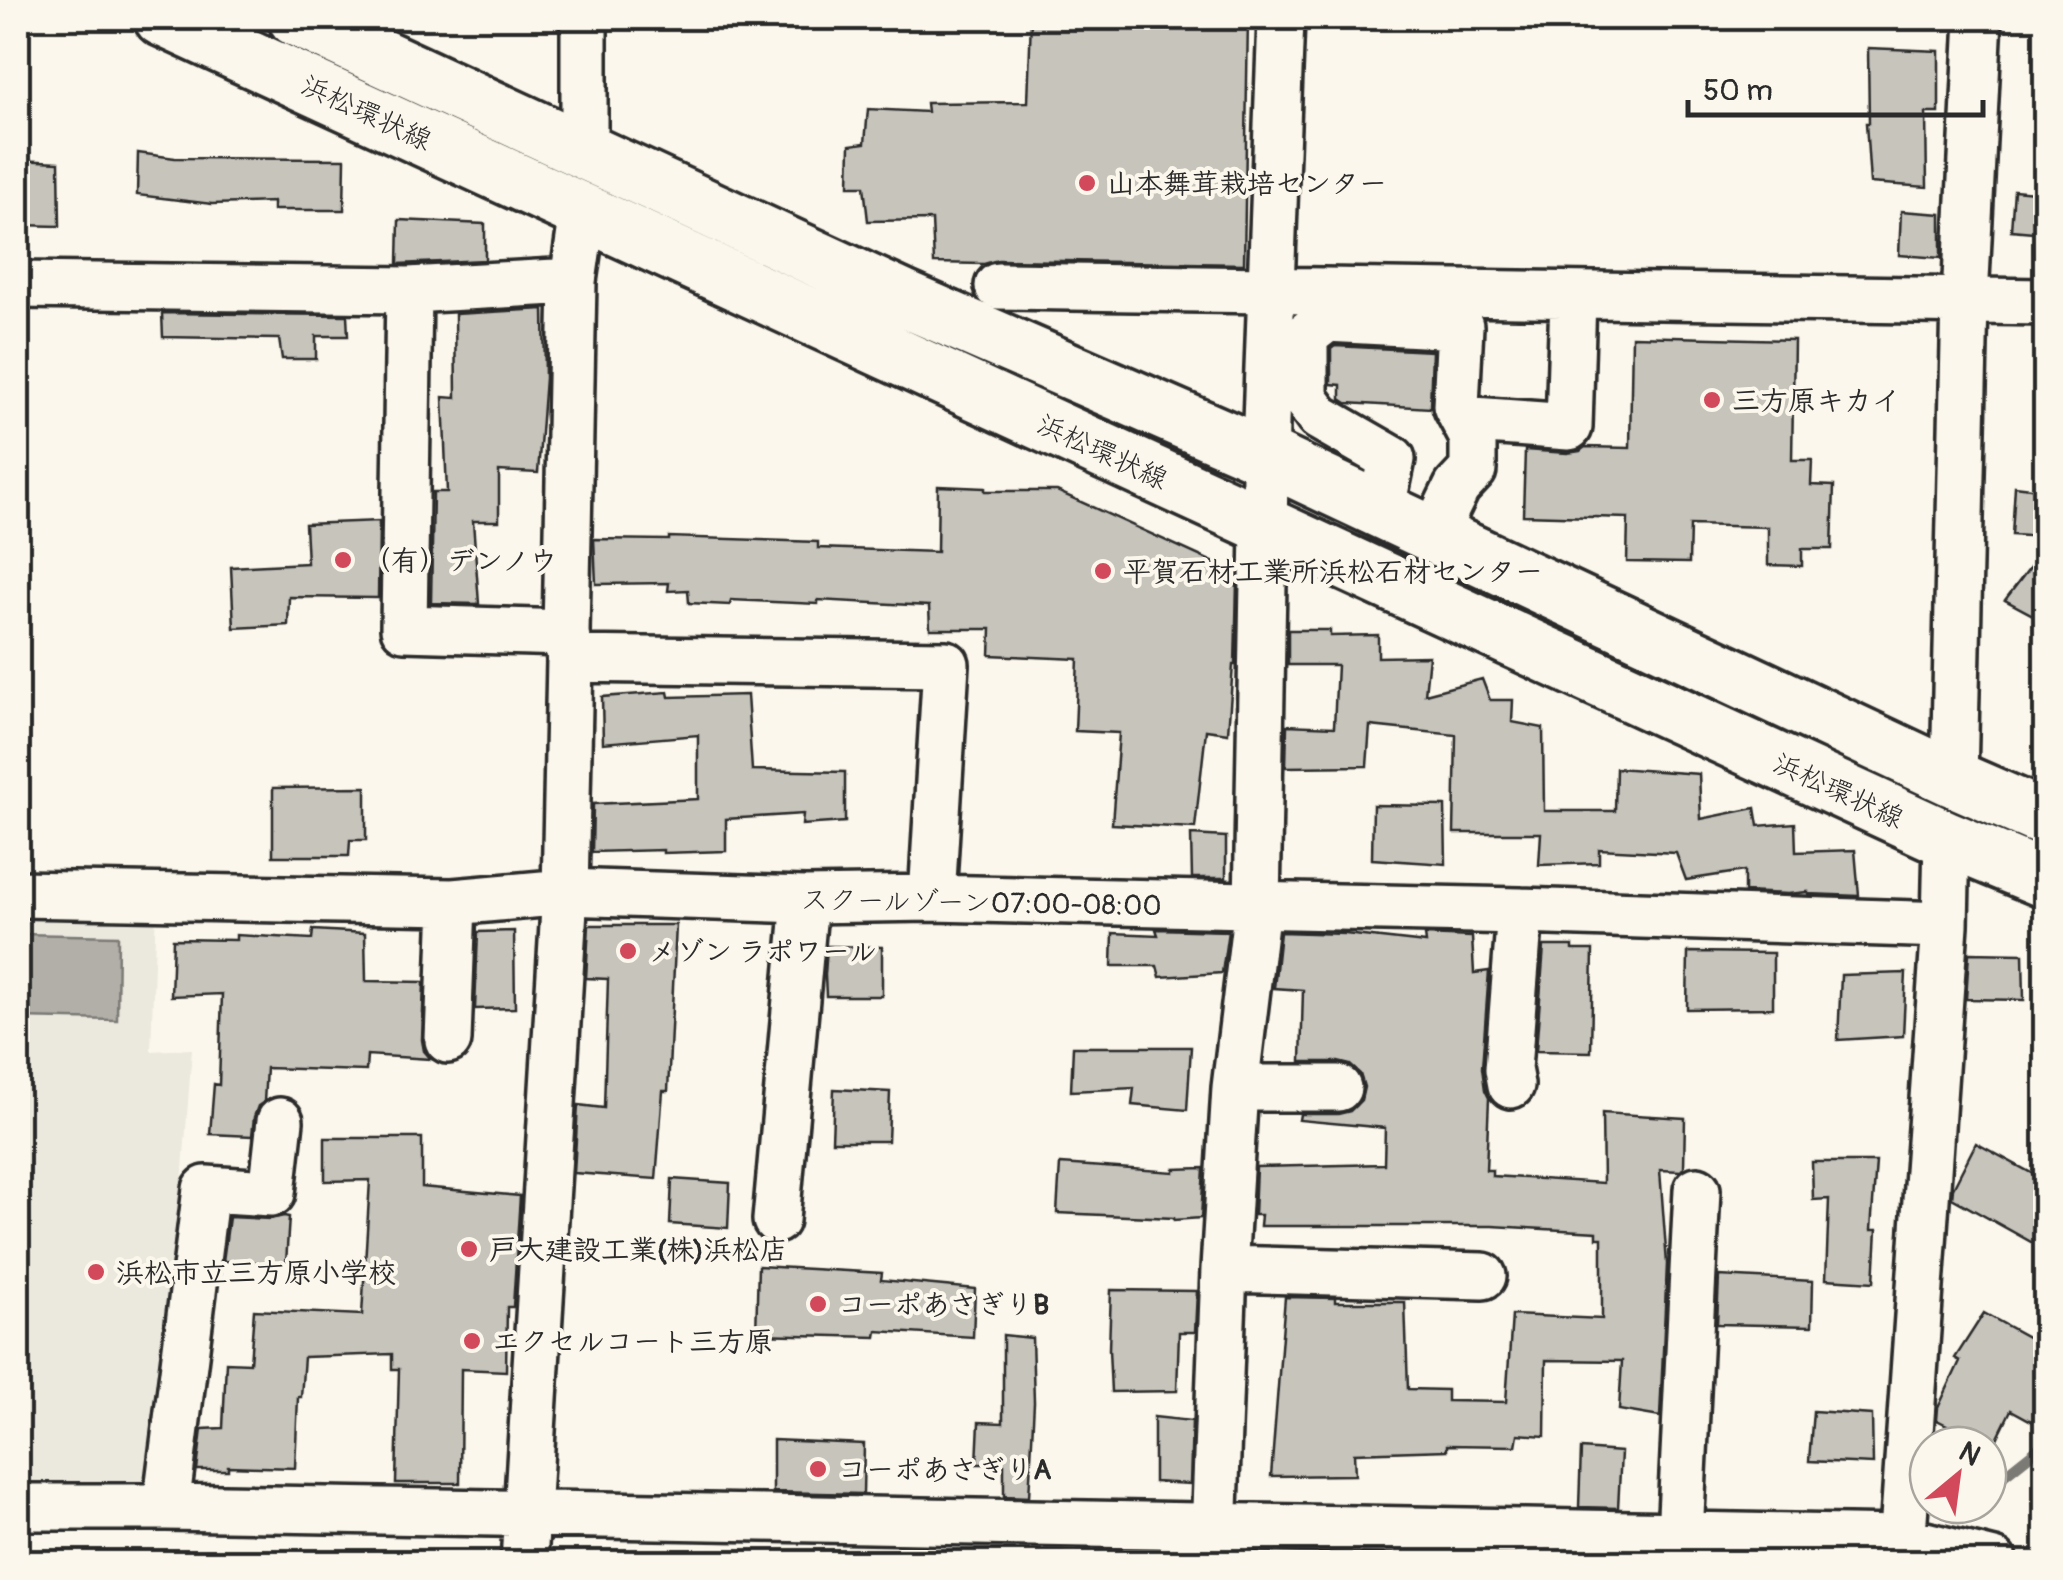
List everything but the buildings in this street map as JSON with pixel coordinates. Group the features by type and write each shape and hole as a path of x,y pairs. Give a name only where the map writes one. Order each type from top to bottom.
{"highway":[{"name":"浜松環状線","path":"162,18 1947,839 2046,880"},
{"name":"浜松環状線","path":"296,18 886,291 1266,456 2046,820"}],"street":[{"path":"584,18 584,152"},
{"path":"1213,1544 1235,1088 1257,906 1270,290 1281,18"},
{"path":"1954,779 1965,300 1980,18"},
{"path":"524,1562 566,892 573,282 583,211"},
{"path":"18,285 409,290 573,282"},
{"path":"998,286 2046,302"},
{"path":"409,290 404,628 568,646 946,664 932,898"},
{"path":"1433,536 1457,487 1473,470 1470,294"},
{"path":"1473,429 1569,427 1573,297"},
{"path":"1382,512 1392,459 1319,417 1305,398 1306,336 1328,319 1460,326 1456,406 1473,429"},
{"path":"1901,1551 1947,839"},
{"name":"スクールゾーン07:00-08:00","path":"18,894 453,902 566,892 805,900 932,898 1520,911 1944,925"},
{"path":"776,1220 805,900"},
{"path":"448,1040 453,902"},
{"path":"1511,1085 1508,1069 1520,911"},
{"path":"1235,1088 1338,1088"},
{"path":"166,1507 206,1189 272,1193 280,1121"},
{"path":"1680,1535 1698,1190"},
{"path":"1224,1269 1482,1276"},
{"path":"18,1508 166,1507 526,1515 1213,1544 1680,1535 1994,1562"}],"shaded area":[{"name":"浜松市立三方原小学校","path":"156,906 151,1051 192,1049 159,1491 18,1492 18,907"},
{"path":"18,934 118,936 117,1020 18,1018"}],"waterway":[{"path":"2008,1472 2046,1442"}],"place":[{"name":"山本舞茸栽培センター","path":"1087,183"},
{"name":"三方原キカイ","path":"1712,400"},
{"name":"（有）デンノウ","path":"343,560"},
{"name":"平賀石材工業所浜松石材センター","path":"1103,571"},
{"name":"メゾン ラポワール","path":"628,951"},
{"name":"戸大建設工業(株)浜松店","path":"469,1249"},
{"name":"浜松市立三方原小学校","path":"96,1272"},
{"name":"コーポあさぎりB","path":"818,1304"},
{"name":"エクセルコート三方原","path":"472,1341"},
{"name":"コーポあさぎりA","path":"818,1469"}]}
